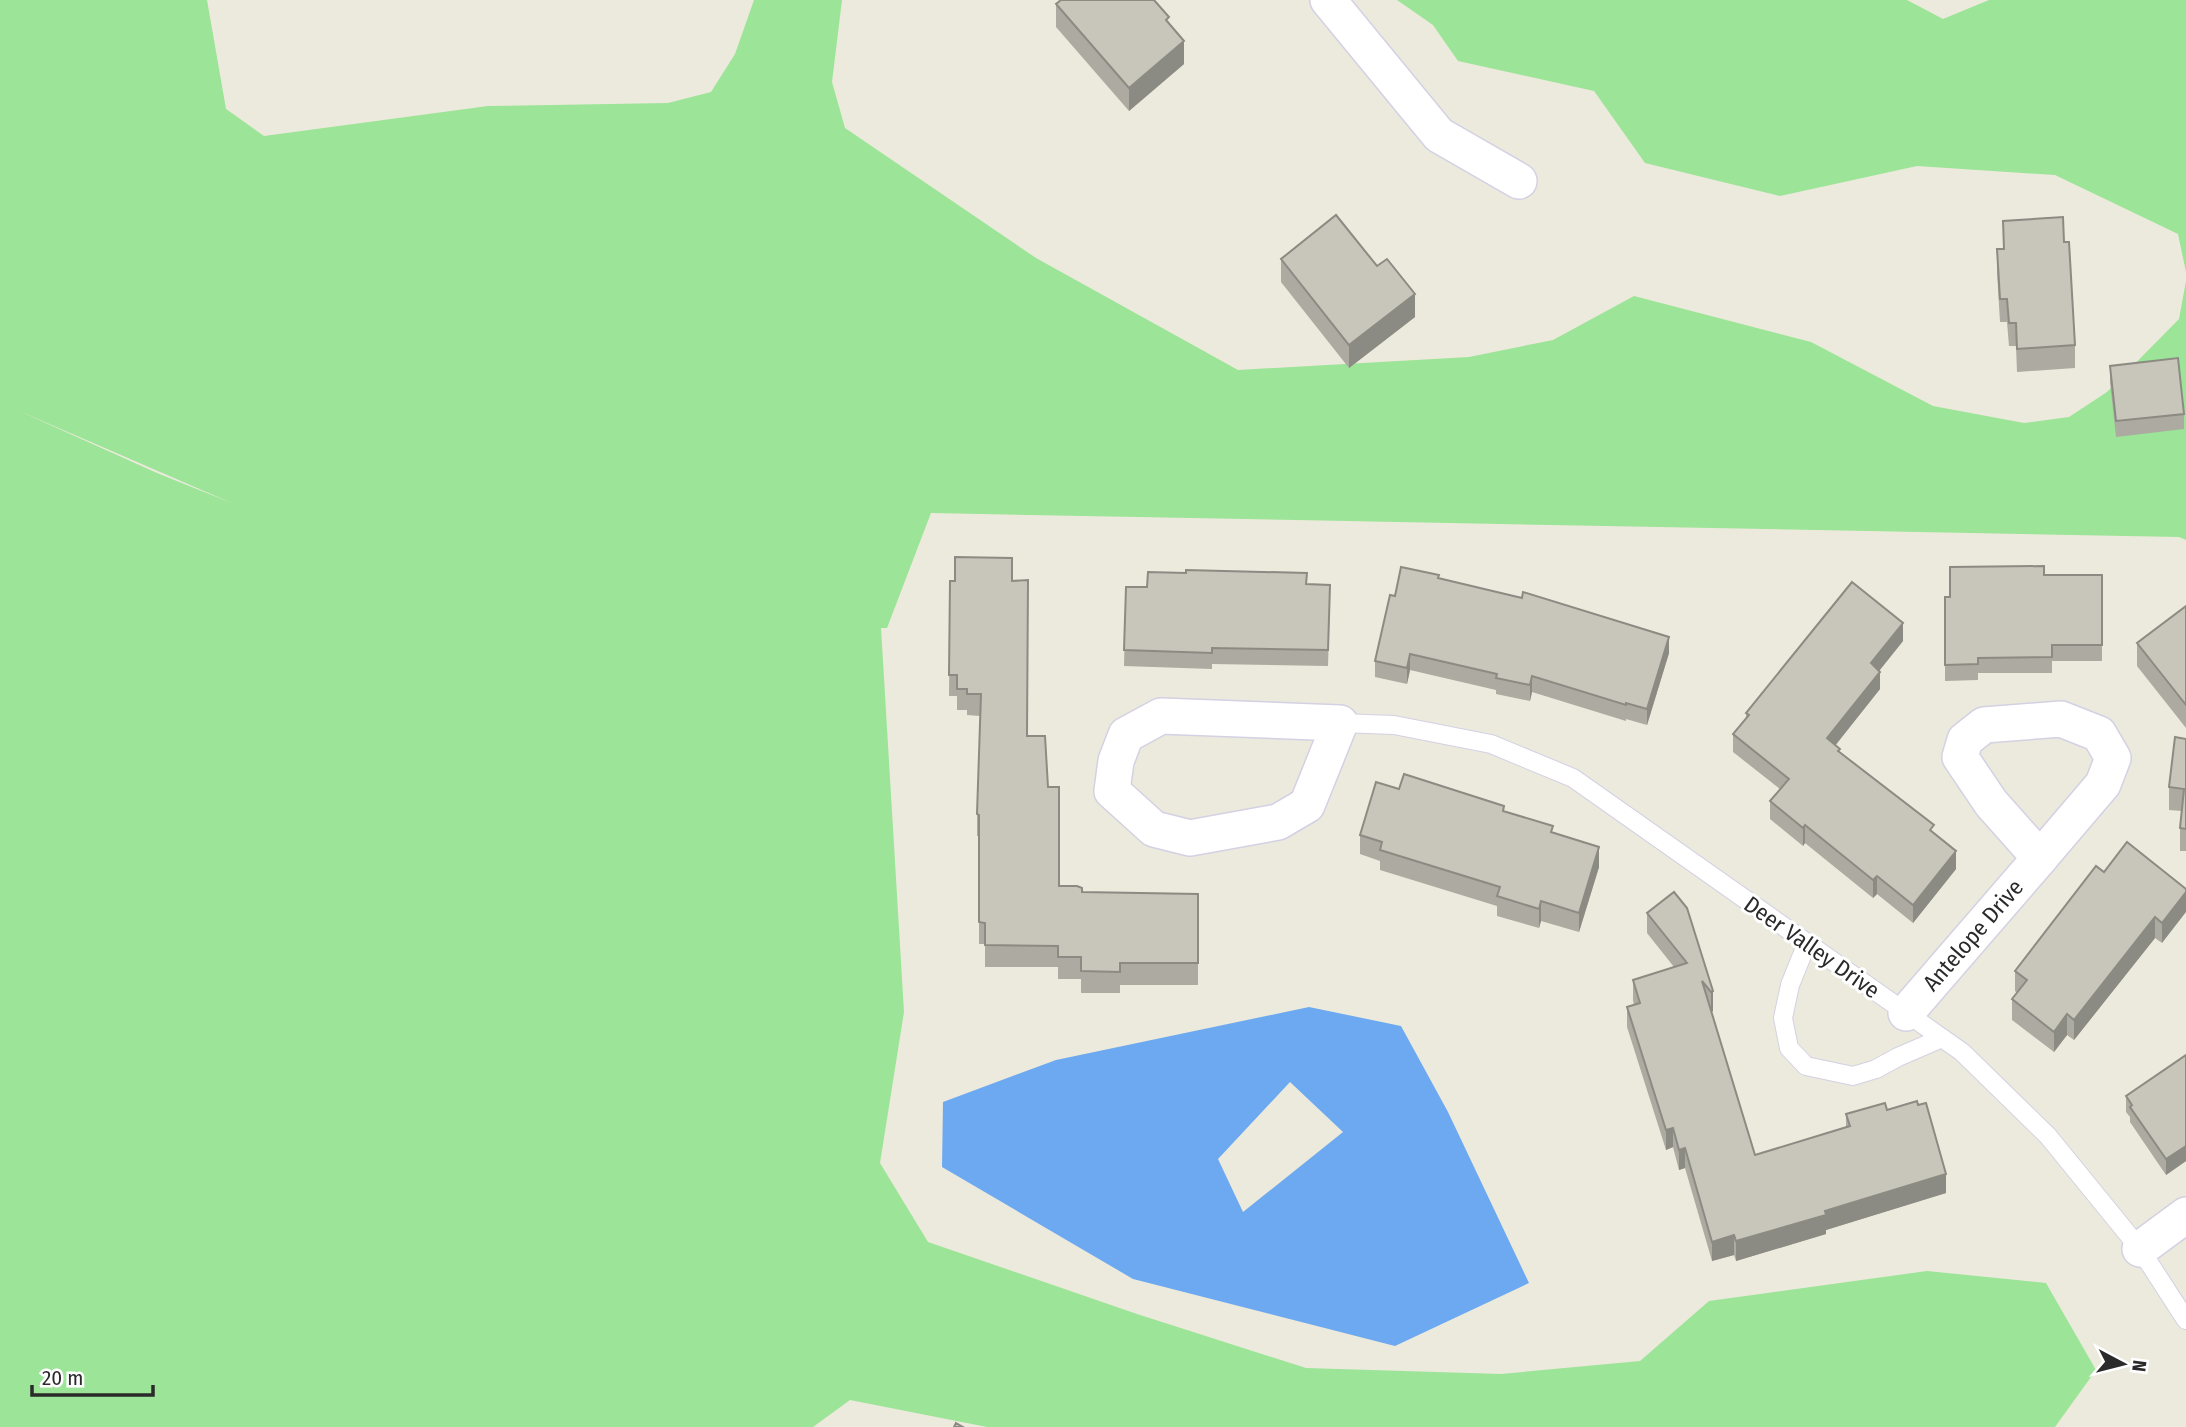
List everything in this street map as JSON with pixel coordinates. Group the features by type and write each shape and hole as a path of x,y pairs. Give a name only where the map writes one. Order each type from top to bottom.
{"street":[{"path":"1328,0 1439,135 1519,181"},
{"name":"Deer Valley Drive","path":"1161,716 1340,723 1307,805 1278,822 1190,838 1154,829 1112,791 1116,761 1126,734 1161,716"},
{"name":"Antelope Drive","path":"1906,1013 2040,858 2103,784 2113,758 2099,734 2061,719 1984,724 1965,740 1960,757 1991,803 2040,858"},
{"path":"2140,1249 2186,1215"}],"lane":[{"name":"Deer Valley Drive","path":"1340,723 1394,725 1492,744 1573,778 1962,1052 2048,1136 2140,1249 2186,1320"},
{"path":"1807,943 1790,985 1783,1018 1789,1048 1806,1066 1853,1076 1877,1069 1942,1038"}],"green space":[{"path":"0,0 207,0 226,109 264,136 488,106 668,103 711,92 735,54 754,0 842,0 832,82 845,128 1036,258 1238,370 1469,357 1553,340 1634,296 1811,342 1933,406 2024,423 2069,417 2107,392 2179,319 2186,281 2186,540 2179,537 931,513 887,628 881,628 904,1012 880,1163 928,1242 1137,1314 1306,1368 1501,1374 1640,1361 1709,1301 1927,1271 2046,1283 2096,1370 2055,1427 987,1427 850,1400 813,1427 0,1427","holes":["17,410 234,504 157,473"]},
{"path":"1397,0 1907,0 1943,19 1989,0 2186,0 2186,272 2178,234 2055,175 1917,166 1780,196 1645,163 1594,91 1458,61 1433,25"}],"water":[{"path":"1309,1007 1401,1026 1448,1112 1529,1283 1395,1346 1133,1279 942,1167 943,1102 1056,1060","holes":["1290,1082 1343,1132 1243,1212 1218,1159"]}],"building":[{"path":"1061,0 1154,0 1169,17 1166,20 1184,41 1129,88 1056,4"},
{"path":"1336,215 1377,266 1387,259 1415,294 1349,345 1281,259"},
{"path":"2063,217 2064,242 2069,242 2075,345 2017,349 2016,323 2009,323 2007,299 2000,299 1997,249 2004,249 2003,221"},
{"path":"2178,358 2184,414 2116,421 2110,366"},
{"path":"955,557 1012,558 1012,581 1028,580 1027,736 1045,736 1048,787 1059,787 1059,886 1077,886 1082,888 1082,892 1198,894 1198,963 1120,963 1120,972 1081,971 1081,957 1058,957 1058,946 985,945 985,923 979,922 977,814 981,694 967,694 967,689 957,689 957,675 949,675 950,581 955,581"},
{"path":"2044,566 2044,575 2102,575 2102,645 2052,645 2052,657 1978,658 1978,664 1945,665 1945,597 1950,597 1950,567"},
{"path":"1401,567 1522,598 1523,592 1669,637 1647,709 1532,676 1530,685 1496,678 1497,674 1410,654 1407,668 1375,661 1390,595 1395,596"},
{"path":"1186,570 1307,573 1306,584 1330,585 1328,650 1212,648 1212,653 1124,650 1126,587 1147,587 1148,572 1186,573"},
{"path":"1852,582 1903,623 1871,663 1880,672 1827,738 1840,749 1838,751 1934,825 1930,830 1956,851 1913,905 1877,876 1873,880 1805,825 1803,828 1770,801 1789,779 1733,734 1749,715 1746,713"},
{"path":"2186,606 2186,705 2137,643"},
{"path":"2175,737 2186,739 2186,829 2180,828 2184,789 2169,787"},
{"path":"1404,774 1504,806 1503,811 1553,826 1551,832 1599,847 1579,913 1541,901 1539,909 1497,896 1500,887 1380,850 1382,842 1360,835 1376,782 1399,789"},
{"path":"2127,842 2186,889 2186,892 2162,923 2155,917 2074,1020 2067,1014 2054,1032 2012,999 2027,980 2015,971 2096,866 2104,872"},
{"path":"1674,892 1687,908 1713,991 1702,981 1755,1155 1850,1126 1846,1114 1885,1103 1887,1110 1917,1101 1918,1105 1926,1103 1946,1174 1825,1211 1826,1215 1736,1241 1734,1235 1712,1242 1685,1148 1679,1150 1673,1128 1666,1130 1627,1007 1640,1003 1633,980 1687,963 1647,913"},
{"path":"2186,1055 2186,1146 2166,1159 2130,1107 2132,1105 2126,1096"}]}
